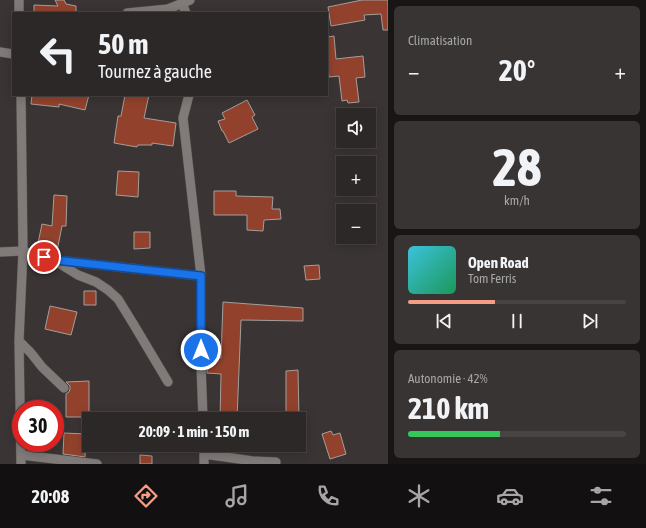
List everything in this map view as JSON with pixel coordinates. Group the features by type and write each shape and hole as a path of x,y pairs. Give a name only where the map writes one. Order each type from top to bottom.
{"street":[{"path":"19,0 19,12"},
{"path":"137,12 168,9 186,2"},
{"path":"0,52 12,54"},
{"path":"21,96 23,251 19,341 21,459 97,464"},
{"path":"189,96 183,118 201,276 203,412"},
{"path":"0,252 23,251 55,260 201,276"},
{"path":"55,260 78,275 96,282 108,290 118,300 168,382"},
{"path":"19,341 64,388"},
{"path":"204,452 204,464"},
{"path":"217,452 253,460 276,462"}],"building":[{"path":"55,0 64,0 66,4 76,6 76,12 34,12 34,5 58,6"},
{"path":"362,0 388,0 388,30 383,30 381,14 364,15 365,20 331,26 328,7"},
{"path":"334,36 336,59 363,56 365,77 356,78 359,102 348,103 347,100 342,101 339,76 329,77 328,37"},
{"path":"32,96 89,96 85,110 59,104 59,107 31,104"},
{"path":"125,96 149,96 144,118 176,123 173,146 152,143 152,145 138,145 137,147 114,143 118,116 121,116"},
{"path":"247,100 255,115 252,117 258,129 229,143 218,121 225,119 222,113"},
{"path":"118,171 139,172 138,197 116,195"},
{"path":"214,191 236,191 236,196 273,197 272,209 280,209 281,219 264,220 263,231 247,230 247,215 214,215"},
{"path":"54,195 67,196 66,226 62,226 57,251 37,248 42,224 52,226"},
{"path":"134,232 150,232 150,248 134,249"},
{"path":"319,265 320,279 306,280 304,266"},
{"path":"84,291 96,291 96,305 84,305"},
{"path":"223,302 303,308 303,321 241,320 237,412 220,412 221,374 207,373 207,356 221,358"},
{"path":"50,306 77,312 71,335 45,329"},
{"path":"298,370 299,412 286,412 286,371"},
{"path":"89,381 89,412 82,412 82,417 66,417 66,394 69,392 70,386 66,382"},
{"path":"331,431 333,435 340,433 346,454 330,459 322,434"},
{"path":"64,433 82,434 82,452 85,452 85,457 63,454"},
{"path":"140,455 152,456 152,464 140,464"}],"route":[{"path":"44,257 55,260 201,276 201,350"}]}
